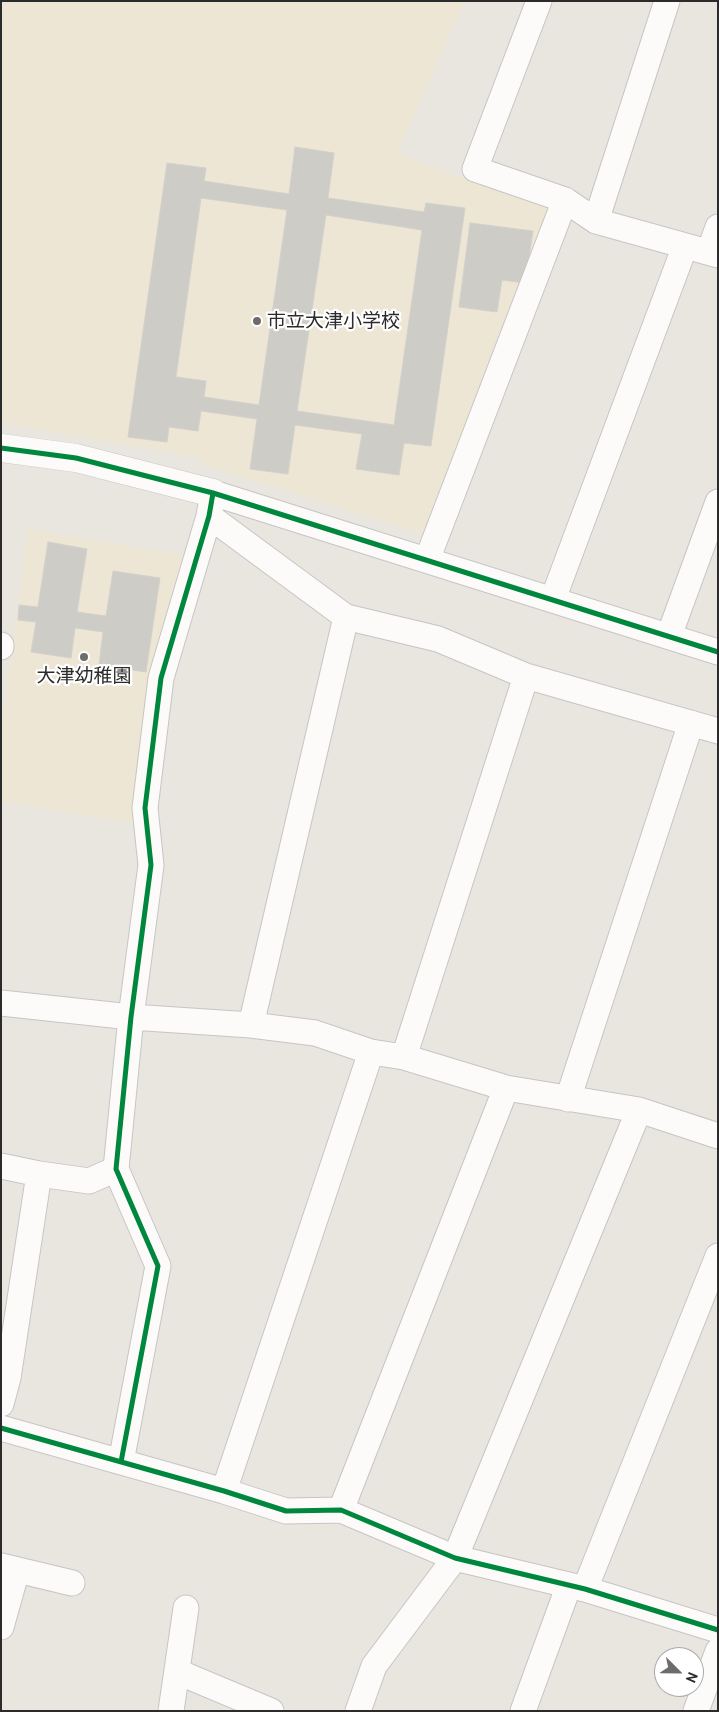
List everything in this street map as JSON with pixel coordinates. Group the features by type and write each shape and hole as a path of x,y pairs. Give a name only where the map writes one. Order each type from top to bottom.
{"street":[{"path":"539,1 475,169 565,200 596,220 714,254 718,227"},
{"path":"596,220 667,1"},
{"path":"427,560 565,200"},
{"path":"553,599 685,246"},
{"path":"1,448 76,458 211,504 427,560 718,652"},
{"path":"669,636 718,502"},
{"path":"211,504 346,617 438,639 526,676 718,731"},
{"path":"121,1462 158,1266 116,1169 131,1017 151,865 144,808 162,678 211,504"},
{"path":"251,1025 346,617"},
{"path":"404,1057 526,676"},
{"path":"568,1099 691,723"},
{"path":"1,1003 131,1017 251,1025 315,1033 371,1052 404,1057 506,1088 639,1110 718,1136"},
{"path":"224,1491 371,1052"},
{"path":"340,1510 506,1088"},
{"path":"358,1711 374,1666 455,1558 639,1110"},
{"path":"1,1166 39,1174 89,1181 116,1169"},
{"path":"1,1404 8,1378 39,1174"},
{"path":"523,1711 718,1256"},
{"path":"1,1428 224,1491 286,1511 340,1510 455,1558 577,1587 718,1630"},
{"path":"1,1627 9,1568 72,1583"},
{"path":"171,1711 186,1608"},
{"path":"696,1711 718,1651"},
{"path":"178,1672 271,1711"}],"shaded area":[{"name":"市立大津小学校","path":"1,1 465,1 397,153 462,178 544,201 552,219 428,535 203,465 200,458 1,423"},
{"name":"大津幼稚園","path":"28,529 183,555 152,677 135,823 1,802 1,730"}],"building":[{"path":"295,147 334,153 328,198 424,212 426,203 465,208 431,446 404,443 399,475 356,469 362,434 295,425 288,474 250,469 257,419 201,411 198,431 169,427 167,442 128,437 167,163 206,168 204,181 289,194","holes":["201,198 287,210 259,405 204,397 206,381 176,377","326,215 422,230 394,425 297,411"]},
{"path":"470,223 533,231 525,283 502,280 497,312 459,307"},
{"path":"48,542 87,549 77,612 106,616 113,571 160,578 146,672 99,665 103,632 75,628 71,658 31,652 36,622 18,620 19,605 38,607"}],"cycle path":[{"path":"1,448 76,458 213,493 718,652"},
{"path":"121,1462 158,1266 116,1169 131,1017 151,865 145,808 161,678 209,516 213,493"},
{"path":"1,1428 224,1491 286,1511 341,1510 455,1558 585,1589 718,1630"}],"place":[{"name":"市立大津小学校","path":"257,321"},
{"name":"大津幼稚園","path":"84,657"}]}
